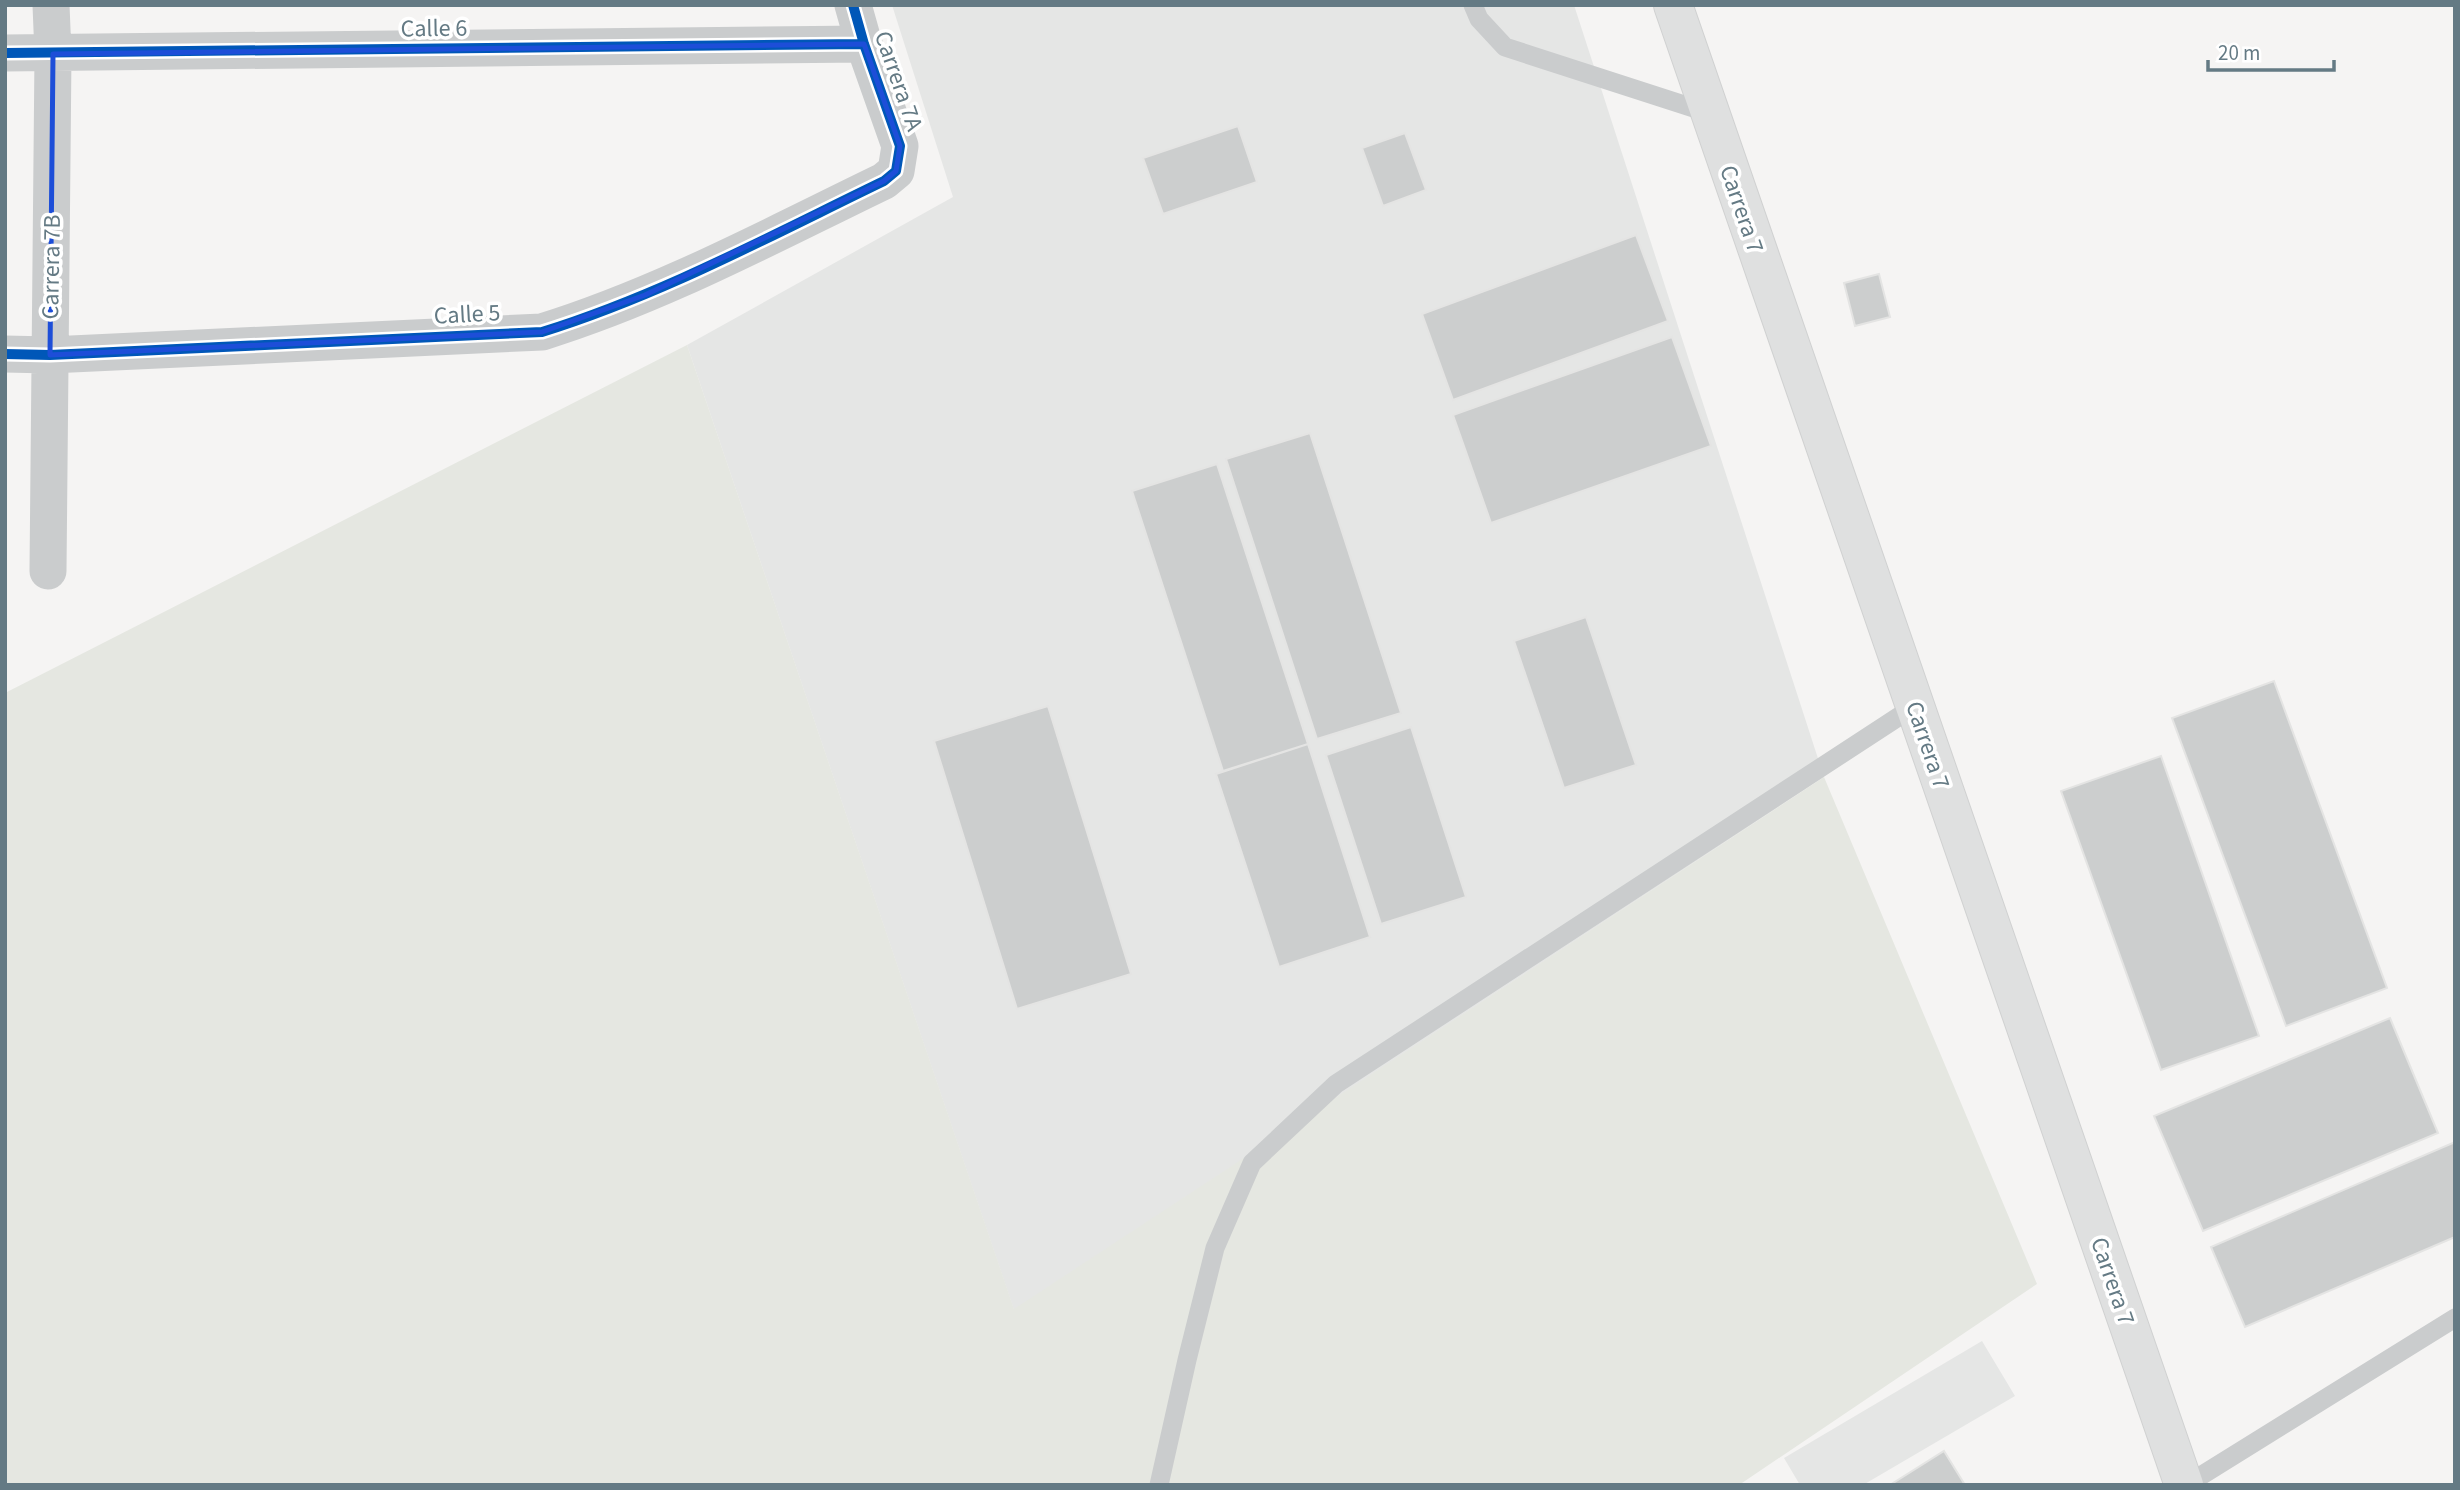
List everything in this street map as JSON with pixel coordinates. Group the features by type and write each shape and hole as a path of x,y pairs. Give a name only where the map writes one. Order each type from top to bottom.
{"highway":[{"name":"Carrera 7","path":"1673,5 2185,1485"}],"street":[{"name":"Carrera 7B","path":"48,572 54,54 51,5"},
{"name":"Carrera 7A","path":"853,5 900,146 896,171"},
{"name":"Calle 6","path":"5,54 864,44"},
{"name":"Calle 5","path":"5,354 50,355 542,332 596,315 645,295 884,181 896,171"}],"lane":[{"path":"1473,5 1479,19 1505,47 1709,113"},
{"path":"1159,1485 1215,1248 1252,1163 1336,1084 1915,706"},
{"path":"2185,1485 2455,1318"}],"highlighted area":[{"path":"864,44 900,146 896,171 884,181 645,295 542,332 50,355 53,54"}],"shaded area":[{"path":"892,5 1574,5 1824,777 1014,1310 687,345 953,197"},
{"path":"687,345 1014,1309 1824,777 2037,1284 1739,1485 5,1485 5,693"},
{"path":"1982,1341 2015,1396 1863,1485 1800,1485 1784,1458"}],"building":[{"path":"1238,126 1257,182 1163,214 1143,158"},
{"path":"1405,133 1426,190 1383,206 1362,148"},
{"path":"1636,235 1668,321 1453,400 1422,314"},
{"path":"1879,274 1890,317 1855,326 1844,283"},
{"path":"1672,337 1711,446 1491,523 1453,415"},
{"path":"1310,433 1401,713 1317,739 1226,459"},
{"path":"1217,464 1308,744 1223,771 1132,491"},
{"path":"1586,617 1636,765 1564,788 1514,641"},
{"path":"2274,681 2387,988 2286,1026 2172,718"},
{"path":"1048,706 1131,974 1017,1009 934,741"},
{"path":"1411,727 1466,897 1381,924 1326,755"},
{"path":"1308,744 1370,937 1279,967 1216,774"},
{"path":"2161,756 2259,1036 2161,1070 2061,791"},
{"path":"2390,1018 2438,1133 2203,1231 2154,1116"},
{"path":"2455,1142 2455,1237 2245,1327 2211,1247"},
{"path":"1944,1451 1965,1485 1890,1485"}],"cycle path":[{"path":"5,354 50,355 542,332 630,300 758,243 884,181 896,171 900,146 853,5"},
{"path":"5,53 864,44"}]}
